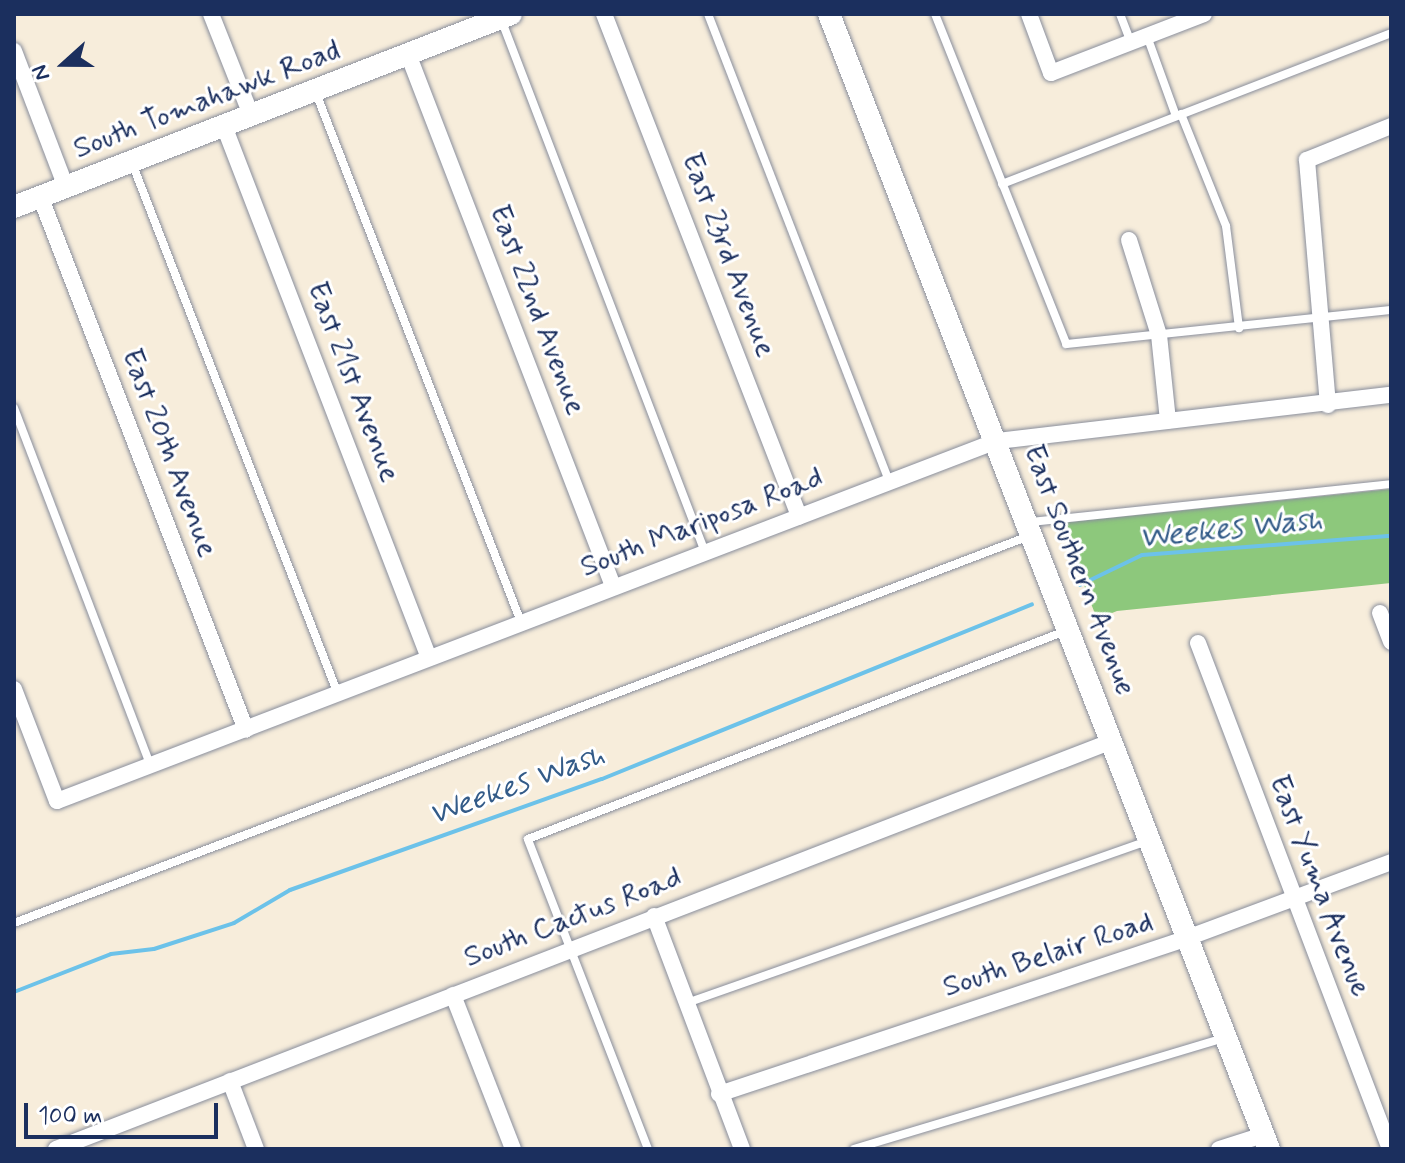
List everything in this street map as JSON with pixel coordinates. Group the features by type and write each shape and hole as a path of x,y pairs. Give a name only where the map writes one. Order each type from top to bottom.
{"main road":[{"name":"East Southern Avenue","path":"829,14 1067,619 1266,1142"},
{"name":"South Tomahawk Road","path":"14,207 506,16"}],"street":[{"path":"211,14 251,115"},
{"name":"East 23rd Avenue","path":"604,14 799,516"},
{"path":"1029,14 1051,73 1204,14"},
{"path":"14,51 66,187"},
{"name":"East 22nd Avenue","path":"408,54 613,586"},
{"name":"East 21st Avenue","path":"224,126 429,658"},
{"path":"1328,405 1307,160 1391,126"},
{"name":"East 20th Avenue","path":"40,196 246,730"},
{"path":"1129,240 1159,335 1168,421"},
{"name":"South Mariposa Road","path":"14,689 57,801 997,441 1328,405 1391,395"},
{"path":"1380,613 1391,642"},
{"name":"East Yuma Avenue","path":"1198,643 1293,897 1386,1120 1390,1149"},
{"name":"South Cactus Road","path":"56,1149 1112,741"},
{"name":"South Belair Road","path":"719,1094 1187,938 1391,862"},
{"path":"654,916 742,1149"},
{"path":"453,995 513,1149"},
{"path":"230,1081 256,1149"},
{"path":"1219,1149 1266,1142"}],"lane":[{"path":"708,14 889,481"},
{"path":"935,14 1066,344 1321,320 1391,310"},
{"path":"1120,14 1139,39 1179,115 1226,226 1239,328"},
{"path":"506,16 705,552"},
{"path":"1002,184 1391,33"},
{"path":"315,90 521,622"},
{"path":"131,162 338,694"},
{"path":"14,408 150,766"},
{"path":"14,923 1031,528 1391,484"},
{"path":"648,1149 528,839 1067,619"},
{"path":"686,1004 1150,840"},
{"path":"854,1149 1226,1038"}],"green space":[{"path":"1391,489 1391,583 1117,611 1097,619 1060,523"}],"waterway":[{"name":"Weekes Wash","path":"1080,585 1142,555 1391,536"},
{"name":"Weekes Wash","path":"14,992 111,954 154,949 234,923 290,890 602,779 1032,604"}]}
